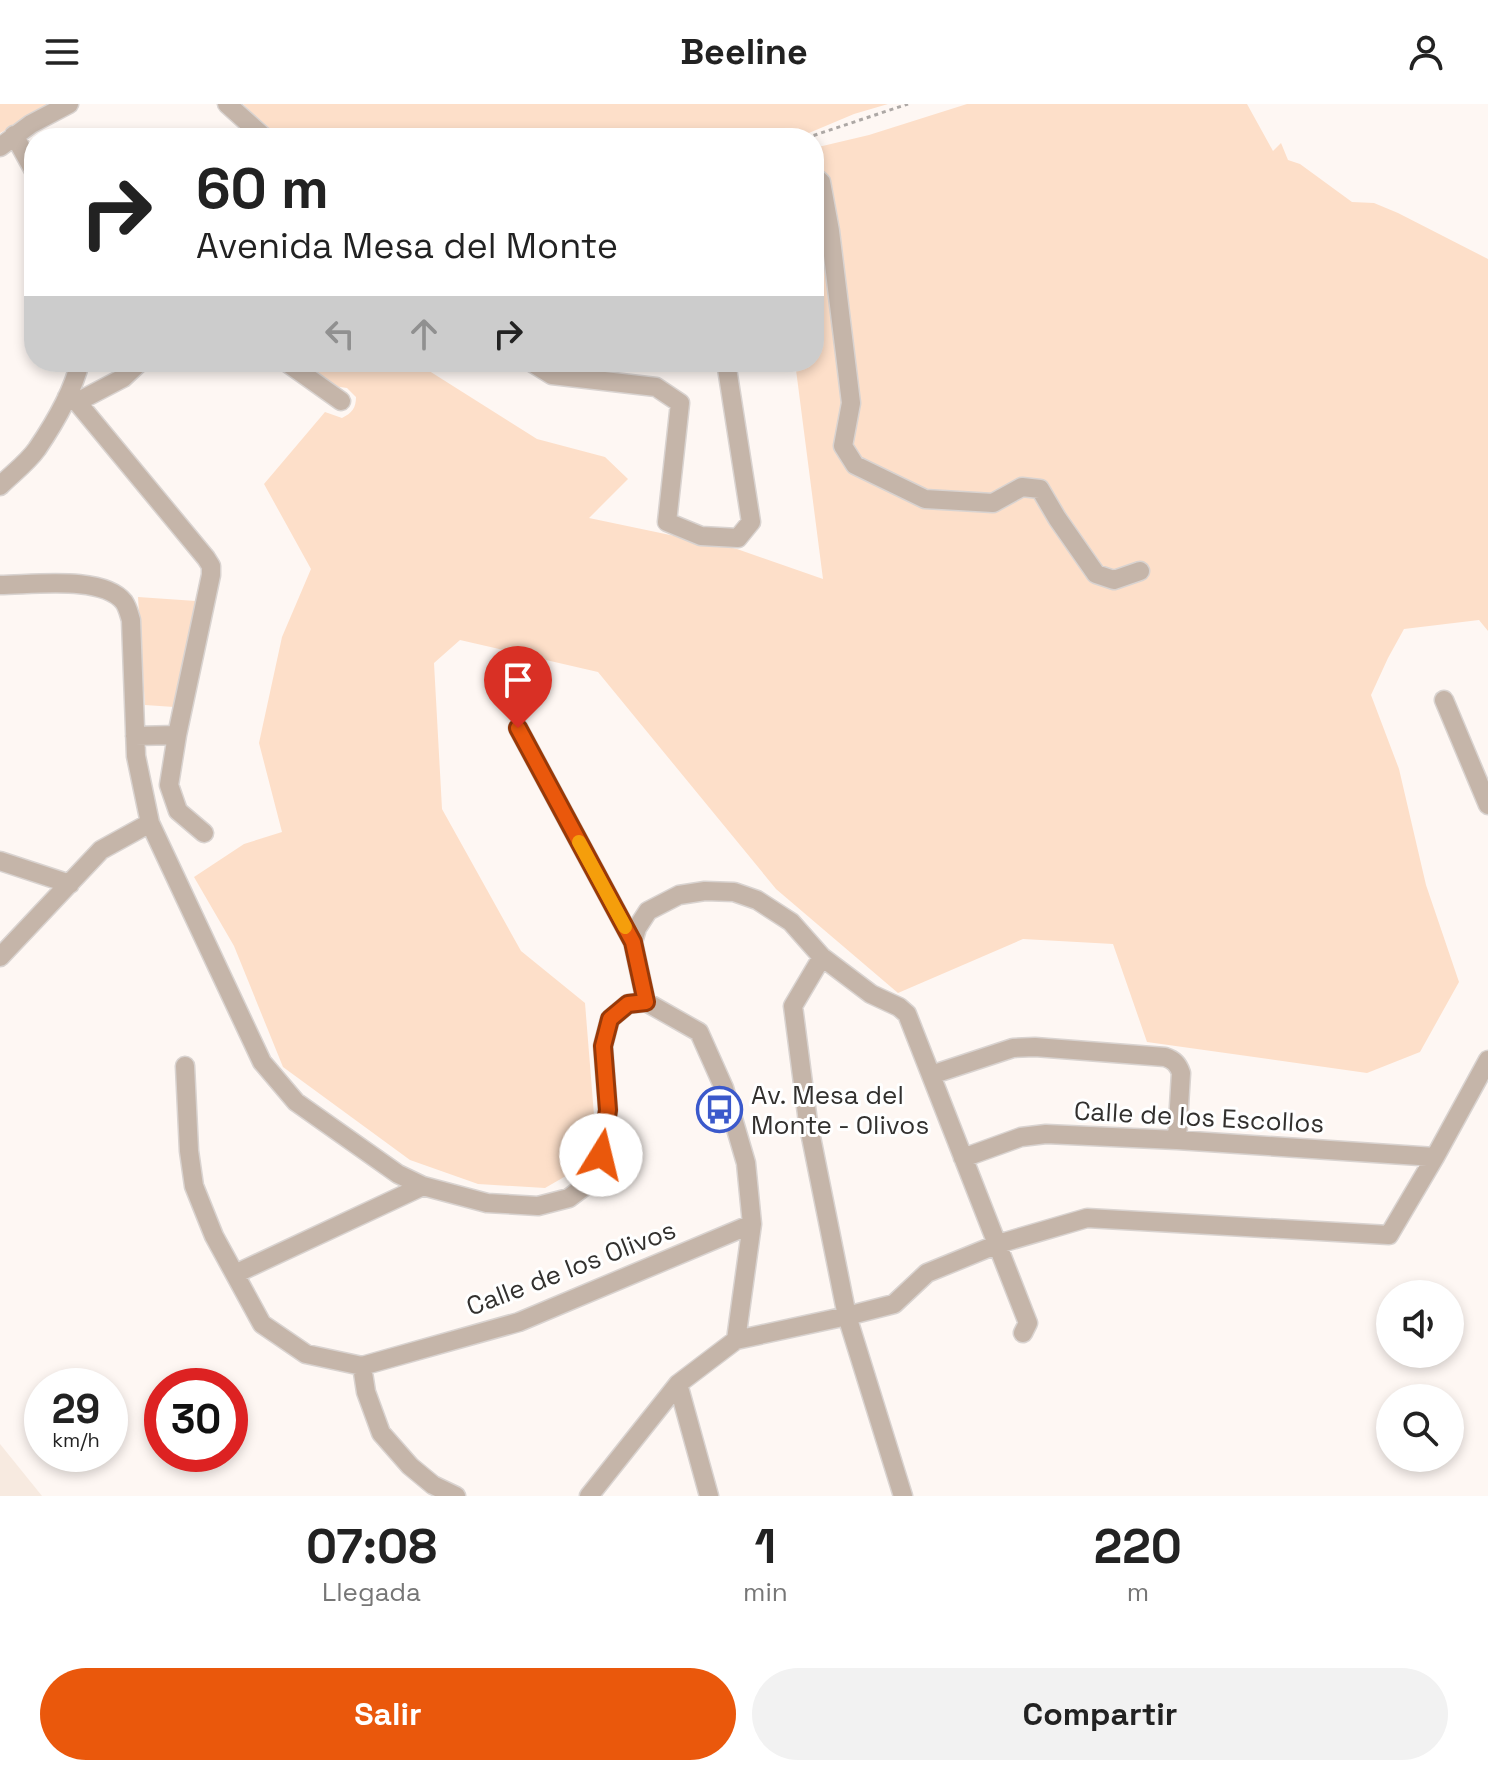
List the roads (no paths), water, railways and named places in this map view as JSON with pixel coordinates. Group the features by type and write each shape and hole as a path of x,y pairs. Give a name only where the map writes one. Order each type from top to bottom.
{"street":[{"path":"25,128 69,104"},
{"path":"227,104 254,128"},
{"path":"24,129 7,141 24,160"},
{"path":"824,198 851,403 843,446 855,465 925,499 993,503 1022,487 1040,489 1096,574 1114,580 1140,571"},
{"path":"0,486 36,451 72,399 77,372"},
{"path":"72,399 123,378 129,372"},
{"path":"300,372 341,401"},
{"path":"547,372 656,387 680,403 667,522 701,536 738,538 751,522 728,372"},
{"path":"72,399 211,566 169,785 178,811 204,833"},
{"path":"0,585 82,583 112,592 122,600 131,620 136,756 150,823 262,1062 296,1102 398,1174 423,1186 487,1203 538,1206 569,1198 597,1177 608,1110 603,1046 610,1019 628,1004 646,1002 699,1032 724,1088 746,1163 752,1224 736,1340"},
{"path":"1444,700 1488,805"},
{"path":"518,728 633,942 646,1002"},
{"path":"135,736 177,735"},
{"path":"0,957 101,850 150,823"},
{"path":"0,861 70,884"},
{"path":"633,942 637,928 648,911 679,895 705,891 734,892 757,900 791,922 822,957 871,994 907,1014 1028,1323 1023,1333"},
{"path":"822,957 793,1006 808,1122 847,1316 903,1496"},
{"path":"931,1075 1013,1048 1165,1057 1173,1060 1181,1073 1177,1140"},
{"path":"589,1496 678,1384 736,1340 894,1304 927,1273 998,1244 1087,1218 1389,1235 1488,1060"},
{"name":"Calle de los Olivos","path":"185,1066 194,1186 214,1236 262,1324 306,1354 362,1366 519,1322 752,1224"},
{"name":"Calle de los Escollos","path":"963,1158 1021,1137 1046,1134 1435,1157"},
{"path":"235,1274 423,1186"},
{"path":"362,1366 366,1392 381,1433 410,1466 433,1485 456,1496"},
{"path":"678,1384 709,1496"}],"place":[{"name":"Av. Mesa del Monte - Olivos","path":"720,1110"}]}
